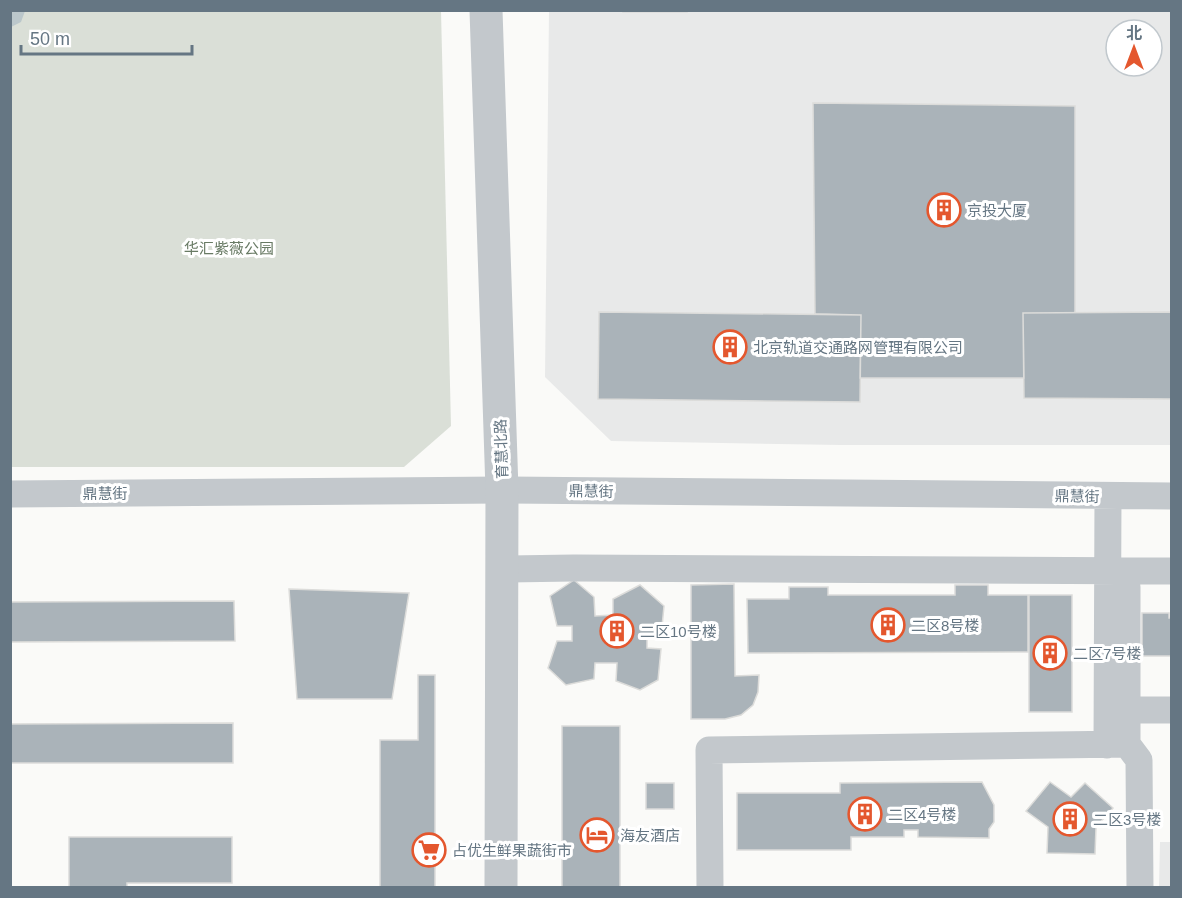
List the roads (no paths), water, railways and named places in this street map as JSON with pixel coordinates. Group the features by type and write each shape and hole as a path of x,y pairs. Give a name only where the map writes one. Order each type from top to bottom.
{"street":[{"name":"育慧北路","path":"486,10 502,490 501,888"},
{"name":"鼎慧街","path":"10,494 502,490 1172,496"},
{"path":"1117,745 1118,496"},
{"path":"502,569 1172,571"},
{"path":"1117,710 1172,710"},
{"path":"710,888 709,750 1117,745 1139,760 1140,888"}],"place":[{"name":"京投大厦","path":"944,210"},
{"name":"北京轨道交通路网管理有限公司","path":"730,347"},
{"name":"二区8号楼","path":"888,625"},
{"name":"二区10号楼","path":"617,631"},
{"name":"二区7号楼","path":"1050,653"},
{"name":"二区4号楼","path":"865,814"},
{"name":"二区3号楼","path":"1070,819"},
{"name":"海友酒店","path":"597,835"},
{"name":"占优生鲜果蔬街市","path":"429,850"}],"park label":[{"name":"华汇紫薇公园","path":"229,248"}]}
